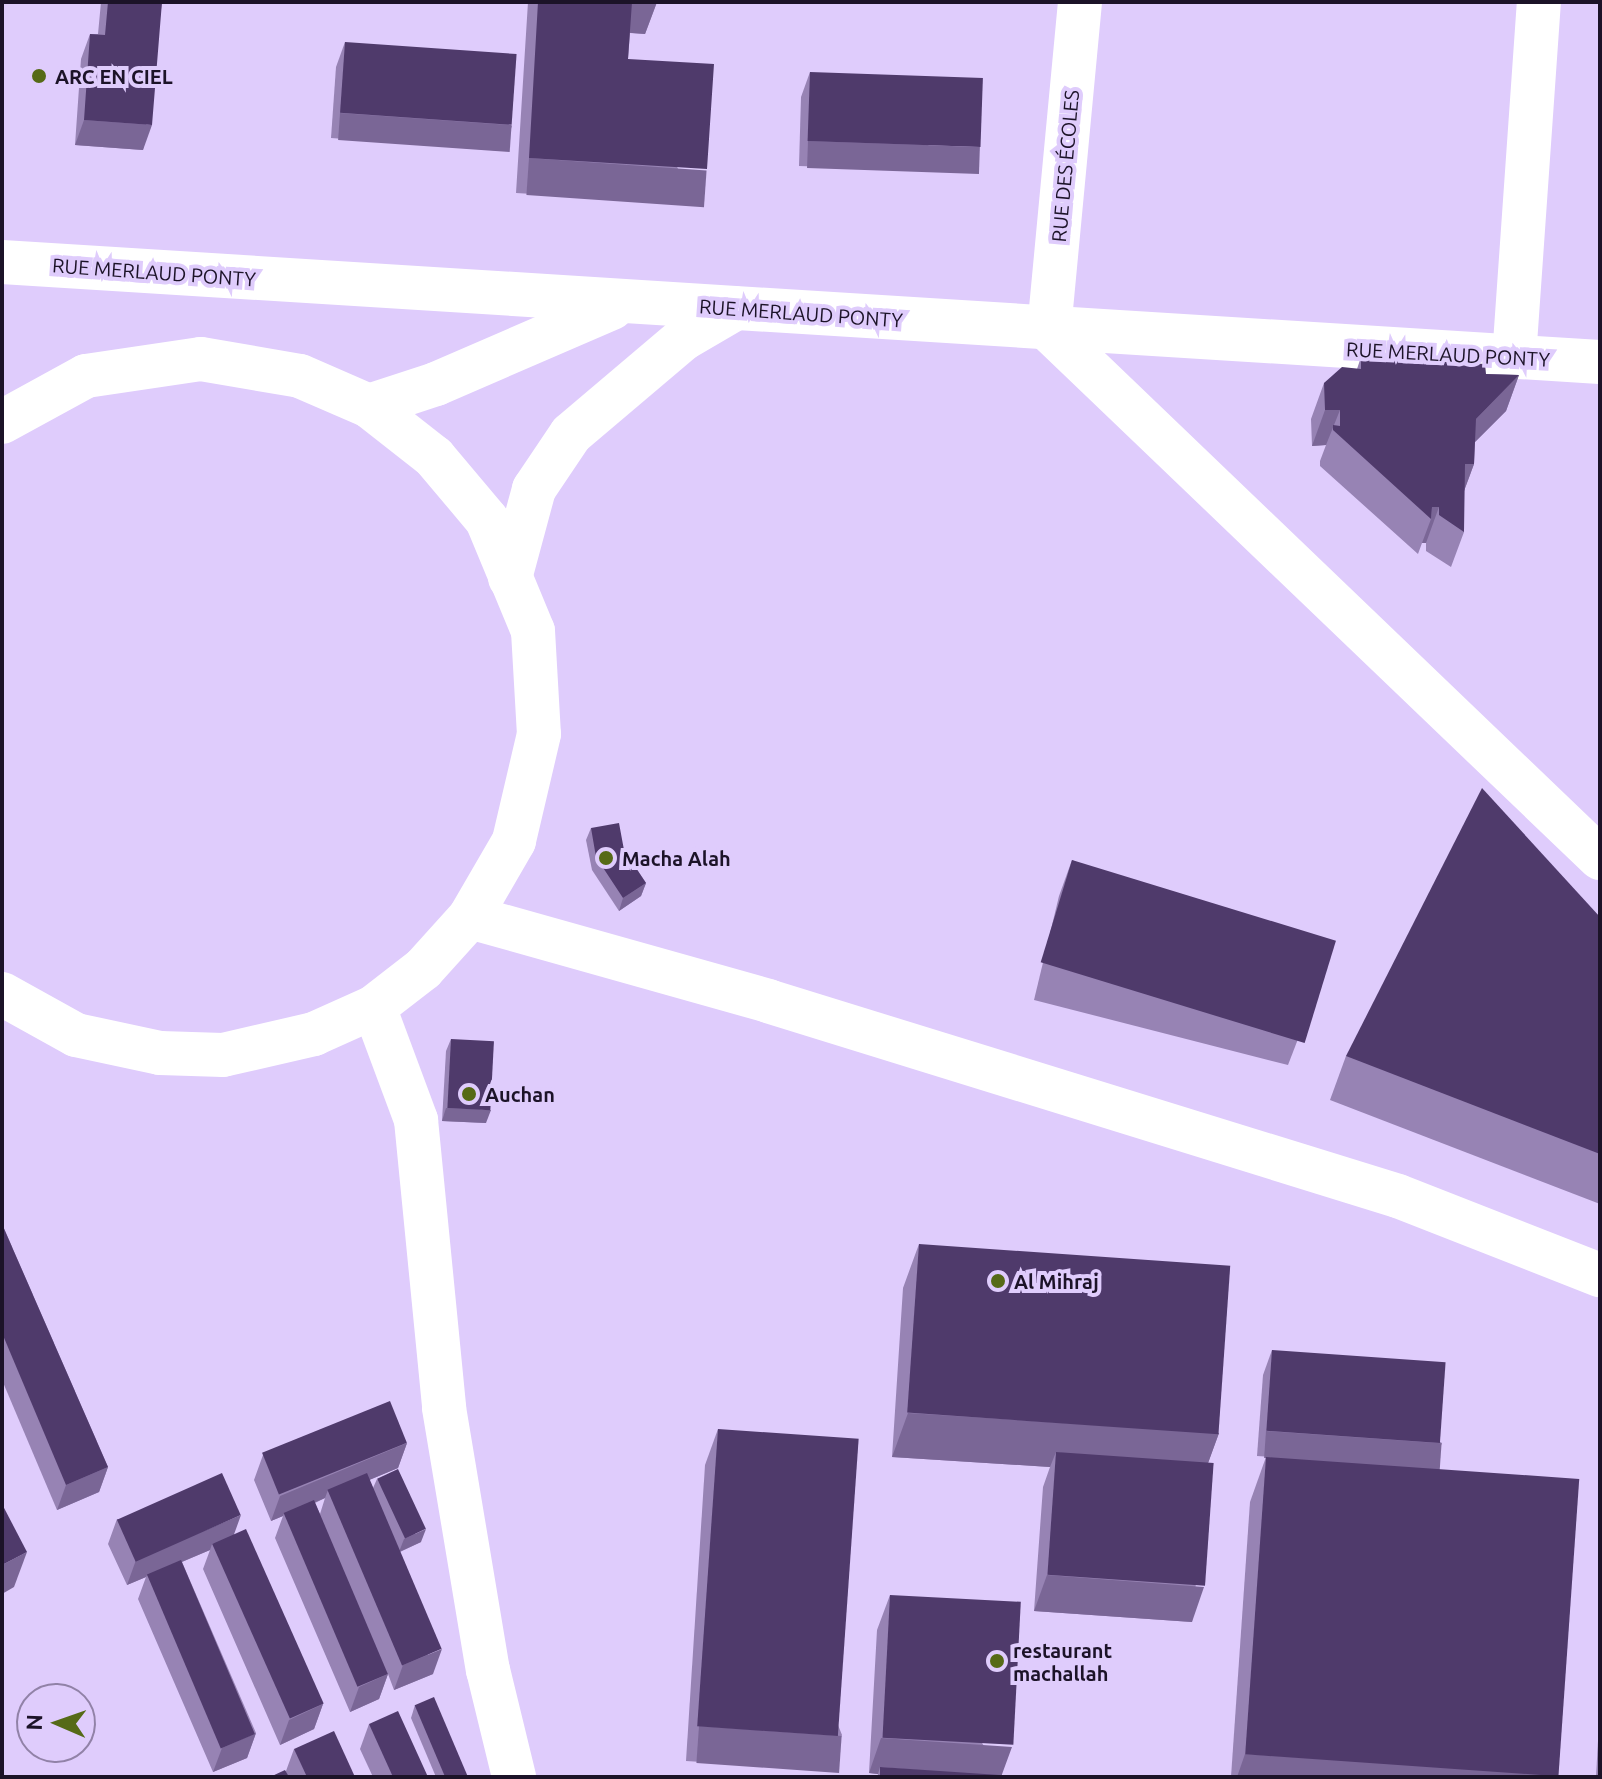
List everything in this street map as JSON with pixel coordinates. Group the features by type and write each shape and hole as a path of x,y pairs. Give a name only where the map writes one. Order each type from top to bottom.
{"street":[{"name":"RUE DES ÉCOLES","path":"1049,330 1080,2"},
{"path":"1514,358 1539,2"},
{"name":"RUE MERLAUD PONTY","path":"2,262 1049,330 1600,362"},
{"path":"369,406 436,384 626,303"},
{"path":"510,578 534,489 571,434 683,339 736,308"},
{"path":"1049,330 1600,858"},
{"path":"2,422 86,376 201,359 300,376 369,406 434,457 487,520 533,631 539,734 514,841 470,917 423,969 374,1007 314,1034 223,1055 160,1053 76,1035 2,994"},
{"path":"470,917 768,1001 1398,1196 1600,1275"},
{"path":"374,1007 416,1120 444,1408 488,1670 514,1777"}],"building":[{"path":"108,2 162,2 152,125 84,120 90,34 105,35"},
{"path":"538,2 632,2 628,59 714,64 707,169 529,158"},
{"path":"345,42 517,54 512,125 340,113"},
{"path":"810,72 983,78 980,147 808,141"},
{"path":"1361,357 1485,364 1486,374 1519,375 1476,419 1474,464 1465,464 1464,532 1439,515 1439,507 1432,507 1431,519 1333,430 1333,425 1340,426 1340,410 1325,410 1324,383 1342,367 1361,369"},
{"path":"1482,788 1600,917 1600,1154 1346,1056"},
{"path":"619,823 624,850 646,883 623,898 596,857 591,828"},
{"path":"1072,860 1336,941 1305,1043 1041,962"},
{"path":"451,1039 494,1041 490,1110 447,1108"},
{"path":"2,1224 108,1467 66,1485 2,1333"},
{"path":"919,1244 1230,1266 1218,1434 907,1413"},
{"path":"1272,1350 1446,1362 1440,1443 1266,1431"},
{"path":"390,1401 407,1443 279,1494 262,1453"},
{"path":"718,1429 859,1439 838,1736 697,1726"},
{"path":"1056,1452 1214,1463 1205,1586 1047,1575"},
{"path":"1266,1457 1579,1479 1558,1776 1245,1754"},
{"path":"398,1469 426,1529 405,1539 377,1479"},
{"path":"222,1473 241,1515 136,1562 117,1520"},
{"path":"367,1473 442,1649 402,1666 327,1490"},
{"path":"314,1500 388,1674 357,1687 284,1513"},
{"path":"2,1504 27,1552 2,1565"},
{"path":"246,1529 324,1703 290,1719 212,1544"},
{"path":"181,1560 255,1734 221,1748 147,1574"},
{"path":"890,1595 1021,1602 1013,1745 883,1738"},
{"path":"434,1697 468,1777 445,1777 415,1705"},
{"path":"398,1711 428,1777 393,1777 369,1724"},
{"path":"334,1731 355,1777 307,1777 294,1749"},
{"path":"880,1767 1028,1777 880,1777"},
{"path":"285,1770 289,1777 270,1777"}],"place":[{"name":"ARC EN CIEL","path":"39,76"},
{"name":"Macha Alah","path":"606,858"},
{"name":"Auchan","path":"469,1094"},
{"name":"Al Mihraj","path":"998,1281"},
{"name":"restaurant machallah","path":"997,1661"}]}
